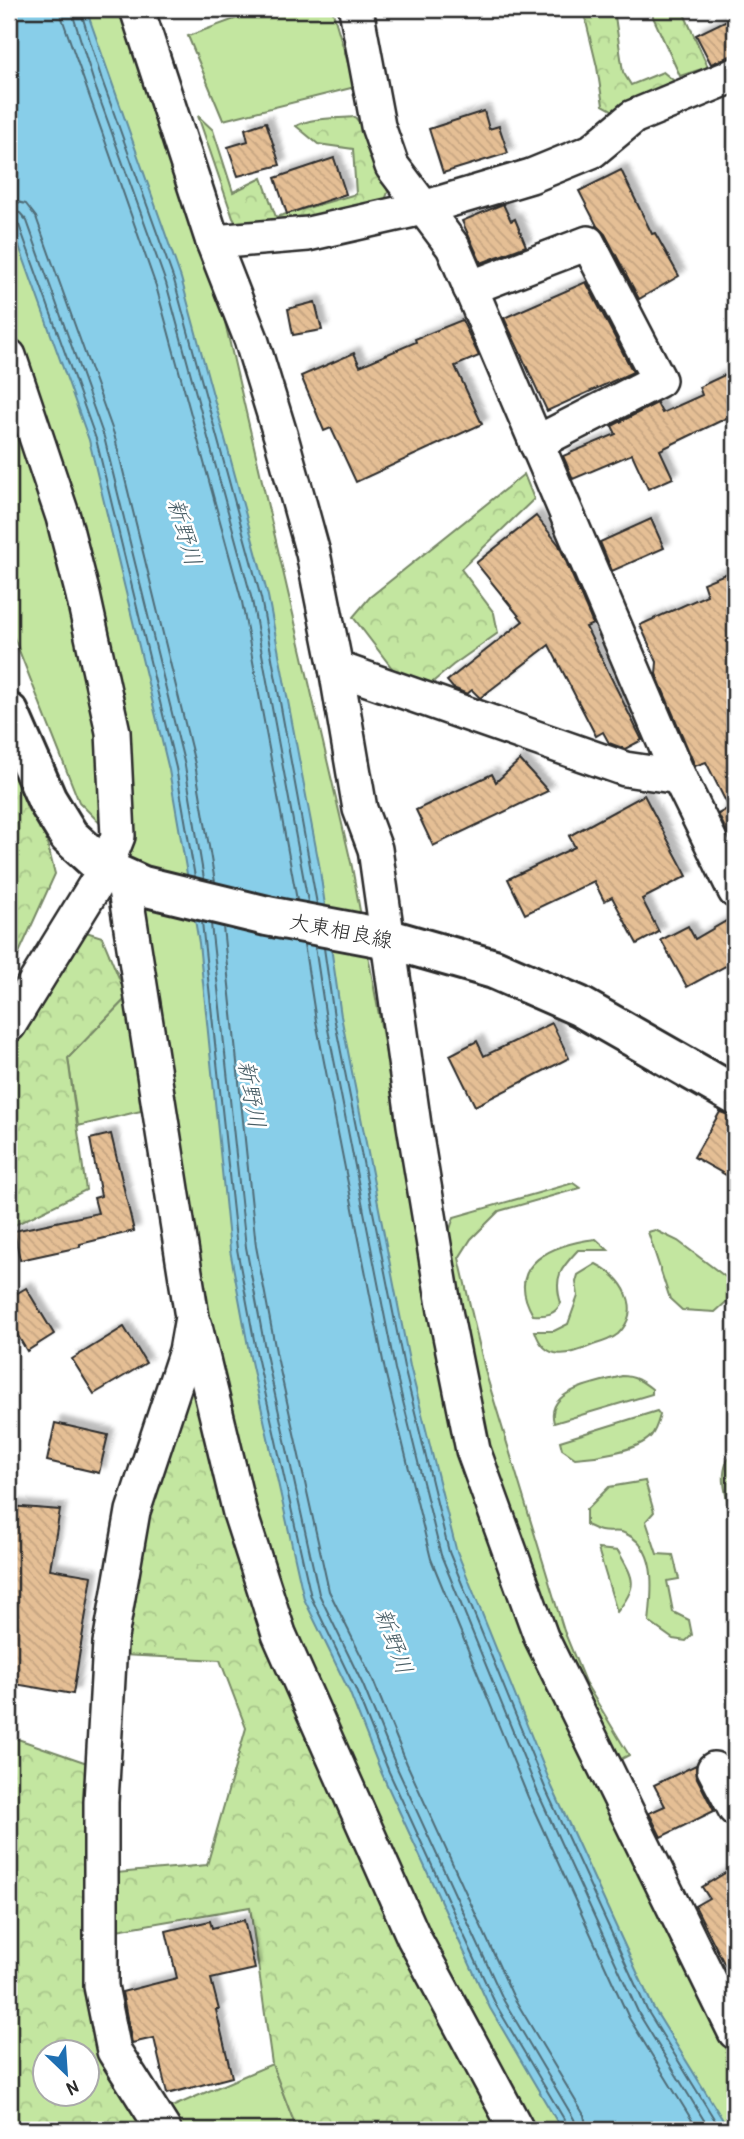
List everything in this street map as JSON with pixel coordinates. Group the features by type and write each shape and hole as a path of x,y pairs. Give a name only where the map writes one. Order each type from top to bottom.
{"main road":[{"name":"大東相良線","path":"9,713 47,800 69,836 124,877 267,916 381,937 494,969 579,1006 735,1095"}],"street":[{"path":"137,9 213,242 251,339 313,554 360,809 375,849 381,937 436,1258 473,1450 541,1637 733,2024"},
{"path":"356,9 378,126 392,166 453,247 678,778 735,891"},
{"path":"213,242 308,234 423,208 531,176 592,150 633,117 735,75"},
{"path":"470,288 588,243 659,380 536,443"},
{"path":"9,356 63,517 113,732 118,836 192,1317 240,1513 279,1634 414,1938 517,2130"},
{"path":"336,668 625,769 678,778"},
{"path":"9,1025 124,877"},
{"path":"164,2130 114,2051 101,1986 101,1802 110,1643 133,1511 186,1352 192,1317"},
{"path":"714,1769 735,1809"}],"green space":[{"path":"9,9 120,9 224,318 352,867 424,1262 445,1400 473,1491 735,2013 735,2130 527,2130 392,1888 250,1504 182,1220 129,853 79,802 9,625"},
{"path":"262,9 332,9 355,87 223,120 188,36"},
{"path":"583,9 614,9 623,72 631,85 663,72 678,84 621,115 603,105"},
{"path":"652,9 682,9 708,67 680,76 653,17"},
{"path":"198,116 213,130 233,192 262,178 276,217 356,194 353,149 318,144 296,126 317,120 355,117 368,133 388,192 384,203 251,229 239,228 233,218"},
{"path":"524,474 534,499 461,569 494,613 498,633 422,691 398,676 353,617 370,597"},
{"path":"9,768 44,831 55,874 9,975"},
{"path":"83,931 102,937 127,997 68,1058 86,1190 9,1228 9,1042 70,936"},
{"path":"127,997 141,1111 78,1126 68,1058"},
{"path":"573,1183 580,1188 499,1211 471,1239 459,1258 486,1374 564,1631 585,1682 629,1755 610,1765 575,1700 485,1449 440,1259 454,1217"},
{"path":"655,1230 678,1241 731,1281 734,1295 715,1312 682,1310 670,1299 648,1232"},
{"path":"596,1239 608,1250 578,1250 567,1262 558,1280 561,1303 559,1307 550,1314 533,1315 525,1297 524,1282 529,1269 538,1259 550,1252"},
{"path":"596,1264 614,1277 626,1294 629,1314 626,1324 613,1338 576,1352 552,1352 539,1341 535,1331 554,1331 568,1324 578,1296 578,1275"},
{"path":"197,1368 272,1615 522,2130 297,2130 272,2064 250,1907 105,1932 114,2051 164,2130 9,2130 9,1736 90,1764 105,1874 207,1865 246,1728 220,1660 123,1655 136,1527"},
{"path":"622,1376 641,1381 652,1389 652,1394 554,1423 553,1412 557,1402 565,1395 588,1385"},
{"path":"657,1411 660,1415 651,1436 636,1446 604,1455 575,1458 562,1449 560,1441"},
{"path":"735,1451 735,1528 724,1488 724,1477 728,1459"},
{"path":"645,1481 654,1512 646,1521 657,1554 673,1555 679,1579 667,1581 673,1612 689,1620 692,1635 686,1641 673,1639 649,1622 652,1584 648,1559 643,1549 624,1533 601,1531 586,1525 586,1510 609,1487"},
{"path":"598,1549 618,1551 631,1575 629,1595 617,1612"},
{"path":"272,2064 297,2130 164,2130 151,2110 174,2106"}],"water":[{"name":"新野川","path":"9,9 86,9 181,278 268,596 319,864 341,1016 410,1366 456,1549 552,1787 653,2007 729,2130 562,2130 490,2008 382,1774 349,1691 304,1599 250,1357 230,1250 199,943 169,770 89,440 9,218"}],"building":[{"path":"735,16 735,54 711,64 696,35"},
{"path":"484,111 489,129 499,126 508,153 443,173 429,129"},
{"path":"266,122 280,165 238,176 228,147 248,141 245,129"},
{"path":"334,158 346,194 287,214 275,178"},
{"path":"621,170 652,234 655,233 679,276 639,299 579,191"},
{"path":"503,204 511,221 515,219 526,246 481,263 462,221"},
{"path":"586,282 633,372 547,411 504,318"},
{"path":"315,302 322,330 293,335 288,309"},
{"path":"462,320 479,356 455,366 482,424 356,482 331,428 324,431 301,376 354,353 360,366"},
{"path":"735,370 735,414 660,450 673,478 648,489 632,454 573,479 563,456 616,434 612,426 657,403 662,413 702,395 699,387"},
{"path":"536,516 559,545 593,624 586,627 642,740 625,749 609,743 603,732 596,736 549,645 480,698 472,690 467,694 453,688 447,681 523,621 476,563"},
{"path":"651,519 664,548 612,571 600,542"},
{"path":"735,570 735,848 718,814 729,808 706,762 695,766 656,674 657,662 640,625 707,595 703,583"},
{"path":"520,760 548,791 433,846 416,810 492,774 496,782"},
{"path":"644,795 687,876 642,899 659,932 637,944 612,897 604,901 594,881 525,914 508,879 575,847 569,836"},
{"path":"728,920 735,934 735,961 687,987 661,940 688,926 695,939"},
{"path":"552,1023 569,1058 475,1106 450,1055 477,1041 484,1056"},
{"path":"720,1112 735,1117 735,1180 694,1157"},
{"path":"111,1134 134,1231 80,1244 80,1247 20,1260 14,1231 98,1213 94,1198 101,1196 90,1139"},
{"path":"26,1288 54,1334 27,1351 9,1321 9,1298"},
{"path":"124,1327 146,1363 94,1394 72,1359"},
{"path":"55,1423 108,1435 99,1473 47,1461"},
{"path":"9,1506 60,1510 50,1569 92,1576 73,1694 9,1683"},
{"path":"696,1765 697,1778 714,1811 661,1837 649,1813 665,1806 654,1785"},
{"path":"735,1867 735,1985 695,1906 709,1898 702,1887"},
{"path":"244,1920 255,1969 211,1979 232,2077 167,2094 154,2038 132,2043 122,1992 177,1978 166,1931 210,1921 212,1928"}]}
